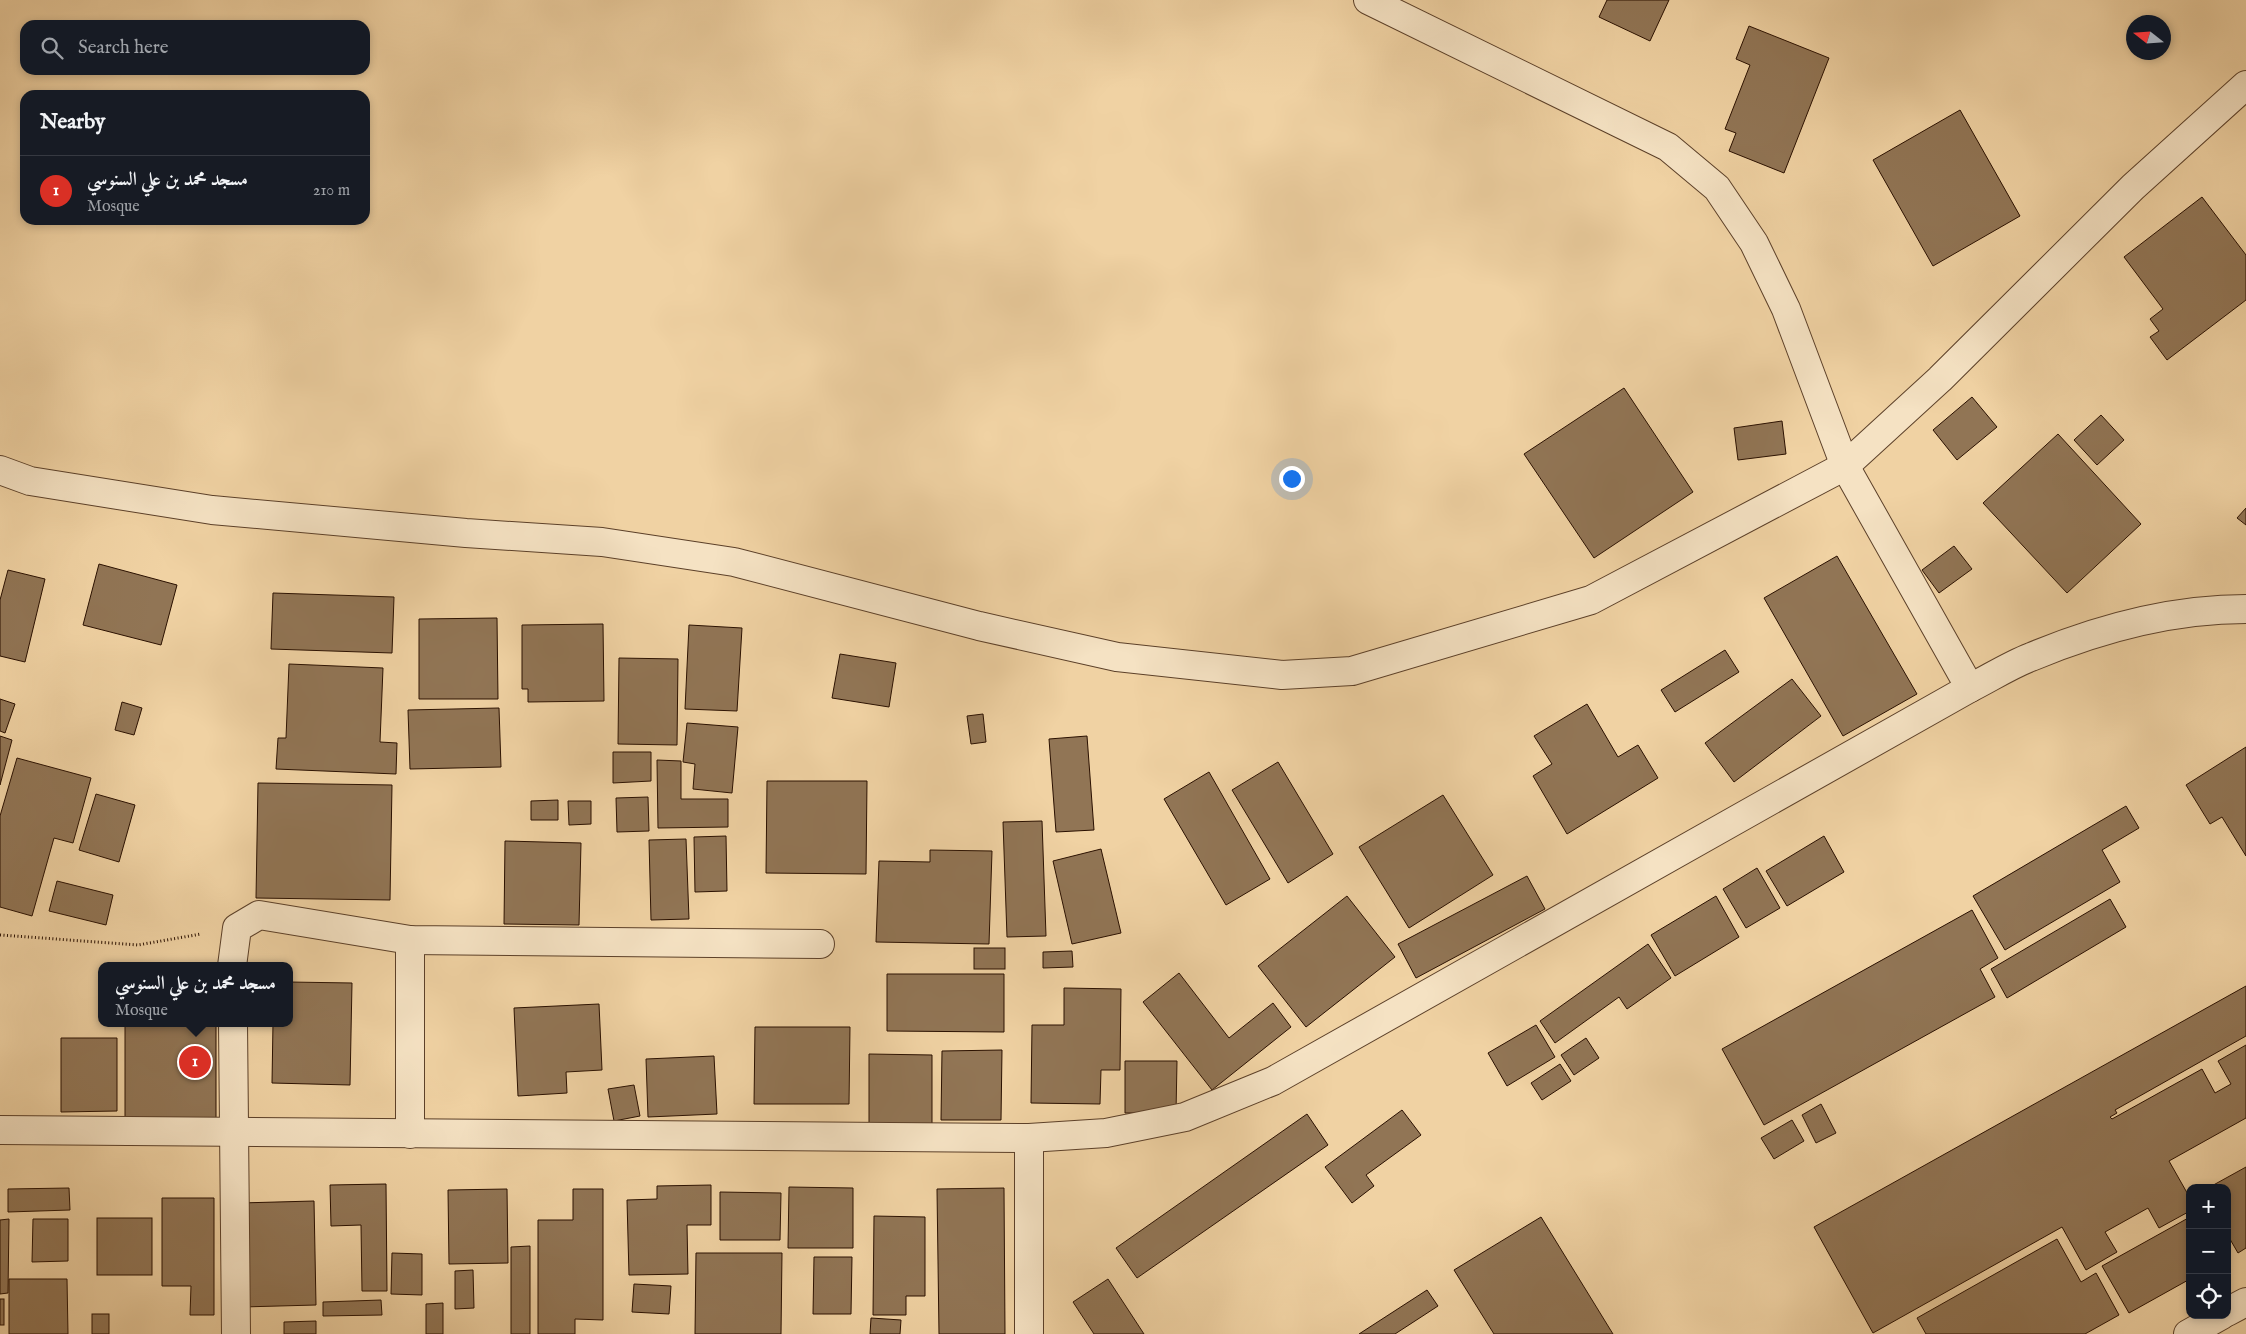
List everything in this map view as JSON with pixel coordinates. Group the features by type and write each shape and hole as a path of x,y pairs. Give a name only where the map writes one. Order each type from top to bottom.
{"street":[{"path":"1368,0 1668,147 1717,188 1754,243 1786,309 1845,466 1970,688"},
{"path":"0,470 30,481 212,510 466,533 602,542 724,561 979,626 1117,656 1282,675 1352,671 1591,600 1845,466 1940,379 2133,187 2246,85"},
{"path":"0,1130 1029,1138 1106,1133 1185,1117 1273,1081 1970,688 2030,657 2110,629 2205,609 2246,609"},
{"path":"233,962 237,928 259,915 410,940 820,944"},
{"path":"410,940 410,1134"},
{"path":"232,1027 236,1334"},
{"path":"1029,1138 1029,1334"},
{"path":"2231,1310 2246,1302"},
{"path":"2188,1334 2215,1319"}],"path":[{"path":"0,935 138,945 237,928"}],"building":[{"path":"1607,0 1669,0 1650,41 1599,17"},
{"path":"1749,26 1829,58 1784,173 1729,151 1736,133 1725,129 1750,65 1736,59"},
{"path":"1960,110 2020,216 1933,266 1873,160"},
{"path":"2202,197 2246,255 2246,300 2167,360 2150,337 2159,331 2150,319 2163,309 2124,257"},
{"path":"1624,388 1693,492 1594,558 1524,454"},
{"path":"1972,397 1997,427 1957,460 1933,430"},
{"path":"2101,415 2124,440 2097,465 2074,440"},
{"path":"1782,421 1786,454 1738,460 1734,428"},
{"path":"2058,434 2141,524 2067,593 1983,503"},
{"path":"2246,508 2246,525 2237,518"},
{"path":"1954,546 1972,569 1939,593 1922,570"},
{"path":"1837,556 1917,694 1843,736 1764,598"},
{"path":"99,564 177,585 161,645 83,625"},
{"path":"8,570 45,579 25,662 0,656 0,600"},
{"path":"273,593 394,597 392,653 271,649"},
{"path":"497,618 498,699 419,699 419,619"},
{"path":"603,624 604,701 528,702 528,689 522,689 522,625"},
{"path":"689,625 742,628 737,711 685,709"},
{"path":"1725,650 1739,672 1675,712 1661,690"},
{"path":"840,654 896,663 889,707 832,698"},
{"path":"619,658 678,659 677,745 618,744"},
{"path":"289,664 383,668 380,742 397,743 396,774 276,769 278,738 286,738"},
{"path":"1792,679 1821,716 1734,782 1705,743"},
{"path":"0,699 15,704 5,733 0,731"},
{"path":"122,702 142,708 134,735 115,730"},
{"path":"1587,704 1618,757 1638,745 1658,778 1567,834 1533,776 1552,764 1534,736"},
{"path":"499,708 501,767 410,769 408,710"},
{"path":"983,714 986,742 971,744 967,716"},
{"path":"687,723 738,727 732,793 693,789 695,764 683,762"},
{"path":"0,736 12,740 0,785"},
{"path":"1087,736 1094,830 1056,832 1049,739"},
{"path":"2246,747 2246,856 2222,817 2210,824 2186,785"},
{"path":"613,752 651,752 651,781 613,783"},
{"path":"17,758 91,778 73,843 54,838 32,916 0,907 0,816"},
{"path":"657,760 681,761 681,799 728,799 728,827 658,828"},
{"path":"1278,762 1333,854 1288,883 1232,790"},
{"path":"1209,772 1270,879 1226,905 1164,799"},
{"path":"767,781 867,781 866,874 766,873"},
{"path":"258,783 392,785 390,900 256,898"},
{"path":"96,794 135,805 119,862 79,850"},
{"path":"1443,795 1493,875 1409,928 1359,847"},
{"path":"648,797 649,831 617,832 616,798"},
{"path":"558,800 558,820 531,820 531,801"},
{"path":"568,801 591,801 591,824 569,825"},
{"path":"2126,806 2139,828 2102,850 2120,882 2005,950 1973,896"},
{"path":"1042,821 1046,936 1007,937 1003,822"},
{"path":"726,836 727,891 695,892 694,837"},
{"path":"1824,836 1844,872 1787,906 1766,871"},
{"path":"686,839 689,919 651,920 649,840"},
{"path":"505,841 581,843 579,925 504,924"},
{"path":"1101,849 1121,933 1072,944 1053,861"},
{"path":"930,850 992,851 989,944 876,942 879,861 930,862"},
{"path":"1757,868 1780,908 1746,928 1723,889"},
{"path":"1527,876 1545,909 1416,978 1398,944"},
{"path":"57,881 113,895 106,925 49,911"},
{"path":"1347,896 1395,957 1306,1027 1258,966"},
{"path":"1716,896 1739,937 1675,976 1651,935"},
{"path":"2110,899 2126,927 2007,998 1991,969"},
{"path":"1972,910 1998,958 1980,969 1995,997 1764,1125 1722,1049"},
{"path":"1648,944 1671,978 1627,1009 1619,997 1555,1043 1540,1021"},
{"path":"974,948 1005,948 1005,969 974,969"},
{"path":"1072,951 1073,967 1043,968 1043,952"},
{"path":"1179,973 1229,1038 1273,1003 1291,1027 1212,1090 1143,1002"},
{"path":"887,974 1004,974 1004,1032 887,1031"},
{"path":"293,982 352,983 350,1085 272,1083 273,1027 293,1027"},
{"path":"2246,986 2246,1036 2115,1110 2117,1113 2110,1117 2112,1119 2202,1069 2215,1093 2231,1084 2218,1061 2246,1045 2246,1118 2169,1161 2186,1191 2186,1213 2159,1228 2148,1208 2105,1232 2117,1252 2086,1270 2062,1227 1873,1333 1814,1227"},
{"path":"1064,988 1121,989 1120,1070 1101,1070 1100,1104 1031,1103 1032,1025 1064,1025"},
{"path":"599,1004 602,1070 566,1072 567,1093 518,1096 514,1008"},
{"path":"1536,1025 1555,1057 1507,1086 1488,1053"},
{"path":"125,1027 216,1027 216,1118 125,1119"},
{"path":"755,1027 850,1027 849,1104 754,1104"},
{"path":"61,1038 117,1038 117,1111 61,1112"},
{"path":"1586,1038 1599,1058 1574,1075 1561,1055"},
{"path":"1002,1050 1001,1120 941,1120 942,1051"},
{"path":"869,1054 932,1055 932,1125 869,1125"},
{"path":"714,1056 717,1114 648,1117 646,1059"},
{"path":"1125,1061 1177,1061 1176,1113 1125,1113"},
{"path":"1560,1064 1571,1081 1542,1100 1531,1083"},
{"path":"634,1085 640,1116 614,1121 608,1089"},
{"path":"1821,1104 1836,1133 1816,1143 1802,1115"},
{"path":"1402,1110 1421,1135 1366,1175 1374,1186 1352,1203 1325,1167"},
{"path":"1307,1114 1328,1145 1137,1278 1116,1248"},
{"path":"1792,1120 1804,1141 1774,1159 1761,1138"},
{"path":"2246,1167 2246,1248 2238,1253 2231,1241 2231,1184 2215,1184"},
{"path":"386,1184 387,1291 362,1291 361,1225 331,1226 330,1185"},
{"path":"711,1185 711,1225 687,1225 688,1274 629,1275 627,1200 657,1199 657,1186"},
{"path":"789,1187 853,1188 853,1248 788,1248"},
{"path":"69,1188 70,1210 8,1212 8,1189"},
{"path":"1004,1188 1005,1334 939,1334 937,1189"},
{"path":"507,1189 508,1263 449,1264 448,1190"},
{"path":"573,1189 603,1189 603,1320 575,1319 575,1334 538,1334 538,1220 573,1220"},
{"path":"720,1192 781,1193 780,1240 720,1240"},
{"path":"162,1198 214,1198 214,1315 190,1315 191,1286 162,1286"},
{"path":"314,1201 316,1305 242,1307 240,1203"},
{"path":"874,1216 925,1217 925,1296 906,1296 906,1315 873,1315"},
{"path":"1541,1217 1613,1334 1494,1334 1454,1270"},
{"path":"97,1218 152,1218 152,1275 97,1275"},
{"path":"9,1219 8,1293 0,1294 0,1220"},
{"path":"33,1219 68,1219 68,1261 32,1262"},
{"path":"2186,1219 2186,1281 2129,1313 2102,1266"},
{"path":"2057,1239 2081,1282 2096,1273 2119,1315 2085,1334 1926,1334 1917,1318"},
{"path":"530,1246 530,1334 511,1334 511,1247"},
{"path":"392,1253 422,1254 422,1295 391,1294"},
{"path":"696,1253 782,1253 781,1334 695,1334"},
{"path":"814,1257 852,1257 851,1314 813,1314"},
{"path":"473,1270 474,1308 455,1309 455,1271"},
{"path":"9,1279 67,1279 68,1334 9,1334"},
{"path":"1108,1279 1144,1334 1094,1334 1073,1302"},
{"path":"634,1284 671,1286 669,1314 632,1312"},
{"path":"1427,1290 1438,1306 1395,1334 1359,1334"},
{"path":"0,1299 4,1299 4,1325 0,1325"},
{"path":"381,1300 382,1315 323,1316 323,1302"},
{"path":"443,1303 443,1334 426,1334 426,1304"},
{"path":"92,1314 109,1314 109,1334 92,1334"},
{"path":"871,1318 901,1320 900,1334 870,1334"},
{"path":"316,1321 316,1334 284,1334 284,1322"}],"place":[{"name":"مسجد محمد بن علي السنوسي","path":"195,1062"}]}
